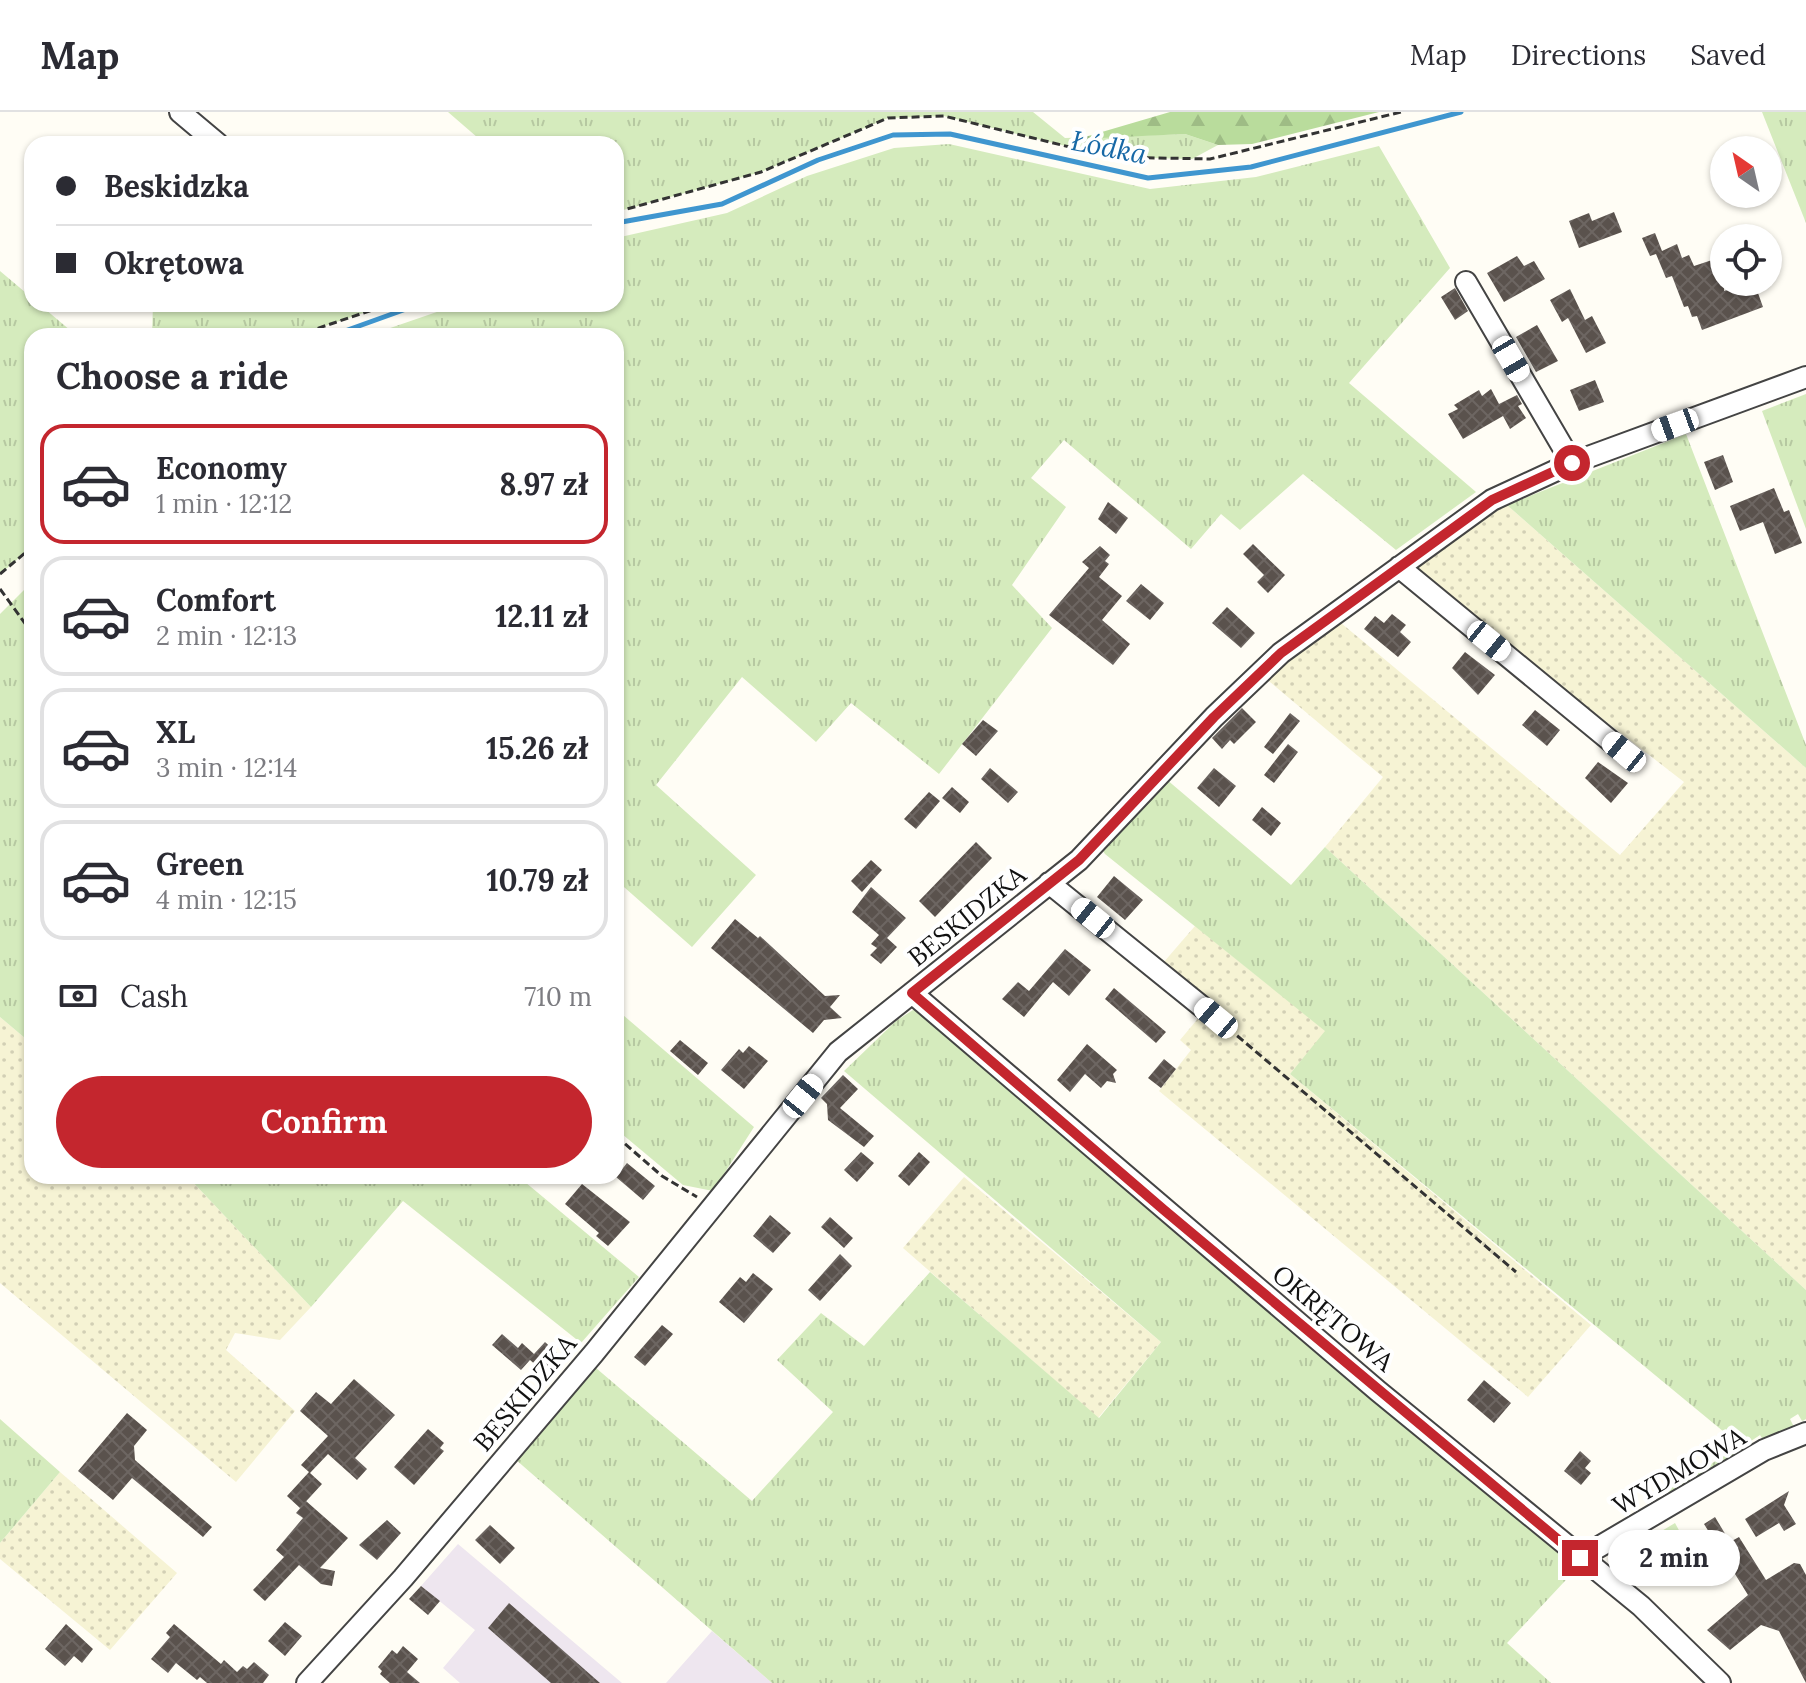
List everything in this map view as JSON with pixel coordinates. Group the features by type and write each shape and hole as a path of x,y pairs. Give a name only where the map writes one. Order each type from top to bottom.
{"street":[{"path":"180,112 208,136"},
{"path":"1466,282 1572,463"},
{"name":"BESKIDZKA","path":"307,1683 403,1578 715,1205 838,1052 1079,860 1214,717 1281,653 1492,500 1572,463 1806,377"},
{"path":"1399,567 1624,752"},
{"path":"1049,883 1216,1018"},
{"name":"OKRĘTOWA","path":"912,993 1164,1210 1650,1614 1720,1683"},
{"name":"WYDMOWA","path":"1580,1558 1764,1450 1806,1433"}],"path":[{"path":"624,210 761,172 888,118 944,116 1110,157 1210,159 1401,112"},
{"path":"319,328 366,312"},
{"path":"0,574 24,554"},
{"path":"0,589 24,622"},
{"path":"1216,1018 1516,1272"},
{"path":"624,1143 662,1176 715,1205"}],"shaded area":[{"path":"1507,505 1806,768 1806,1290 1325,847 1383,777 1264,677 1341,623 1620,855 1684,782 1423,580 1418,569 1424,555"},
{"path":"1195,926 1326,1031 1290,1074 1591,1325 1528,1397 1159,1091 1191,1050 1180,1040 1201,1015 1163,963"},
{"path":"0,1017 24,1037 24,1184 195,1184 311,1307 280,1340 235,1333 226,1350 295,1411 236,1482 0,1283"},
{"path":"964,1177 1161,1342 1098,1418 903,1248"},
{"path":"60,1472 177,1573 110,1650 0,1559 0,1543"},
{"path":"458,1544 622,1683 460,1683 443,1668 475,1630 421,1586"},
{"path":"712,1631 772,1683 666,1683"}],"green space":[{"path":"448,112 1033,112 1065,138 1185,134 1218,145 1192,159 1110,157 944,116 888,118 761,172 624,210 624,136 476,136"},
{"path":"1170,112 1379,112 1252,144 1218,145 1185,134 1078,139"},
{"path":"1762,112 1806,112 1806,223 1782,162 1782,136 1772,136"},
{"path":"949,144 1150,189 1256,177 1379,146 1450,268 1349,383 1476,492 1396,550 1303,474 1240,530 1221,514 1191,549 1064,440 1031,478 1066,507 1012,585 1052,628 939,774 851,703 816,742 742,677 656,785 756,875 692,947 624,887 624,328 390,328 437,312 624,312 624,236 727,213 807,176 894,148"},
{"path":"0,271 24,291 24,312 48,312 68,328 24,328 24,554 0,574"},
{"path":"153,312 366,312 319,328 152,328"},
{"path":"1806,394 1806,529 1762,411"},
{"path":"1686,434 1806,745 1806,768 1507,505"},
{"path":"24,590 24,1037 0,1017 0,614"},
{"path":"1166,779 1291,885 1325,847 1806,1290 1806,1419 1802,1421 1798,1414 1790,1419 1795,1429 1763,1440 1760,1435 1751,1441 1754,1445 1670,1495 1667,1490 1741,1446 1290,1074 1325,1031 1105,854 1101,848"},
{"path":"913,1010 923,1012 1579,1566 1507,1643 1551,1683 772,1683 515,1459 596,1368 752,1501 833,1412 777,1360 821,1313 864,1346 930,1272 1099,1418 1161,1342 844,1071 896,1021"},
{"path":"624,1016 754,1127 713,1191 683,1185 624,1136"},
{"path":"195,1184 527,1184 639,1277 581,1343 403,1201 311,1307"},
{"path":"0,1419 60,1472 0,1543"},
{"path":"1675,1523 1681,1534 1638,1560 1634,1576 1620,1573 1615,1577 1608,1572 1612,1569 1610,1562"}],"building":[{"path":"1614,212 1622,232 1579,248 1569,221 1589,213 1592,221"},
{"path":"1655,233 1662,251 1677,244 1682,258 1689,255 1694,266 1710,261 1710,296 1759,296 1763,307 1702,330 1697,316 1692,317 1688,306 1684,307 1672,276 1666,278 1656,254 1650,256 1642,238"},
{"path":"1517,256 1524,266 1534,261 1545,279 1504,302 1487,273"},
{"path":"1455,288 1468,311 1455,320 1441,297"},
{"path":"1570,289 1585,320 1592,316 1606,343 1586,353 1568,318 1562,322 1550,300"},
{"path":"1537,325 1558,361 1536,372 1516,337"},
{"path":"1595,380 1604,402 1579,411 1570,390"},
{"path":"1491,389 1499,404 1517,395 1522,404 1518,406 1526,418 1510,429 1503,416 1463,439 1448,414 1458,409 1454,405 1479,390 1482,396"},
{"path":"1723,455 1733,482 1715,490 1704,462"},
{"path":"1774,488 1784,512 1789,510 1802,543 1775,554 1763,522 1740,531 1730,506"},
{"path":"1108,502 1128,518 1116,534 1098,519"},
{"path":"1253,544 1285,575 1268,593 1257,582 1264,575 1243,554"},
{"path":"1100,546 1110,555 1105,561 1109,564 1099,577 1122,596 1102,620 1130,644 1113,665 1049,615 1089,568 1082,562"},
{"path":"1141,584 1164,603 1150,620 1126,601"},
{"path":"1227,607 1255,633 1241,648 1212,623"},
{"path":"1392,614 1406,625 1400,632 1411,642 1398,657 1364,629 1375,616 1384,623"},
{"path":"1465,652 1495,675 1478,695 1452,668"},
{"path":"1242,708 1256,722 1234,744 1230,740 1222,749 1212,738"},
{"path":"1535,710 1560,730 1547,746 1522,725"},
{"path":"1290,713 1300,721 1273,754 1264,747"},
{"path":"983,720 998,731 976,756 962,744"},
{"path":"1288,744 1298,752 1274,783 1264,775"},
{"path":"1598,762 1628,783 1611,803 1585,778"},
{"path":"990,768 1018,792 1008,803 981,779"},
{"path":"1214,768 1236,786 1219,807 1197,788"},
{"path":"952,787 969,802 960,813 942,798"},
{"path":"929,792 940,801 916,829 904,819"},
{"path":"1262,807 1281,823 1271,836 1252,820"},
{"path":"976,842 992,858 935,917 919,901"},
{"path":"871,860 882,870 862,892 851,881"},
{"path":"1114,876 1143,900 1125,920 1097,897"},
{"path":"871,887 906,918 887,938 897,947 881,964 870,955 877,948 871,944 879,935 852,912"},
{"path":"735,919 758,938 760,936 825,996 840,995 830,1007 842,1018 824,1020 813,1033 711,948"},
{"path":"1065,949 1091,970 1069,996 1053,982 1024,1017 1002,999 1018,982 1029,991"},
{"path":"1114,988 1166,1032 1156,1043 1105,999"},
{"path":"680,1040 708,1063 698,1075 670,1051"},
{"path":"1087,1044 1117,1070 1113,1074 1116,1083 1107,1081 1101,1088 1085,1074 1070,1092 1057,1080"},
{"path":"749,1046 768,1061 744,1089 721,1070 739,1049 743,1053"},
{"path":"1164,1059 1176,1069 1161,1088 1148,1078"},
{"path":"843,1075 858,1089 840,1108 874,1136 864,1147 828,1120 827,1104 821,1098"},
{"path":"861,1152 874,1163 857,1182 844,1170"},
{"path":"919,1152 930,1162 909,1186 898,1176"},
{"path":"627,1163 655,1186 643,1200 624,1184 624,1167"},
{"path":"582,1184 630,1222 608,1246 596,1236 599,1233 565,1204"},
{"path":"770,1215 791,1233 773,1253 753,1236"},
{"path":"830,1217 853,1238 844,1248 821,1227"},
{"path":"840,1254 852,1266 820,1301 808,1290"},
{"path":"753,1273 773,1289 744,1323 719,1302 740,1277 746,1282"},
{"path":"662,1325 673,1334 645,1366 634,1357"},
{"path":"502,1334 518,1348 522,1343 534,1354 545,1342 561,1357 546,1374 530,1360 521,1370 492,1345"},
{"path":"354,1379 395,1415 355,1458 367,1469 357,1480 328,1454 310,1473 322,1484 300,1508 287,1496 309,1472 301,1465 328,1436 300,1411 316,1392 331,1404"},
{"path":"1484,1380 1511,1403 1494,1423 1467,1400"},
{"path":"127,1413 147,1430 134,1446 135,1460 212,1527 203,1537 132,1478 113,1500 78,1471"},
{"path":"428,1429 444,1443 440,1448 444,1451 414,1485 394,1467"},
{"path":"1580,1451 1591,1461 1585,1468 1591,1473 1581,1485 1564,1471"},
{"path":"1789,1491 1784,1505 1796,1524 1784,1531 1779,1523 1756,1537 1745,1519"},
{"path":"306,1501 348,1538 320,1568 335,1571 332,1586 321,1584 299,1565 265,1601 253,1590 284,1557 276,1550 303,1518 296,1513"},
{"path":"1715,1517 1730,1542 1739,1537 1766,1580 1794,1563 1800,1564 1806,1575 1806,1683 1779,1631 1761,1625 1730,1650 1707,1630 1748,1595 1704,1524"},
{"path":"387,1520 401,1533 377,1560 359,1545"},
{"path":"490,1525 515,1548 500,1564 475,1540"},
{"path":"421,1586 440,1601 428,1615 409,1599"},
{"path":"509,1603 600,1683 551,1683 488,1628"},
{"path":"285,1622 302,1636 285,1656 268,1641"},
{"path":"66,1624 93,1649 82,1663 74,1656 65,1666 45,1649"},
{"path":"174,1624 221,1664 224,1660 237,1672 243,1666 247,1669 254,1662 269,1675 263,1683 207,1683 200,1677 197,1680 176,1663 168,1673 151,1659 170,1637 166,1633"},
{"path":"403,1646 418,1659 407,1672 420,1683 390,1683 380,1674 382,1671 378,1667 392,1650 397,1654"}],"waterway":[{"name":"Łódka","path":"624,222 722,204 818,160 893,135 950,134 1148,178 1251,167 1461,112"},
{"name":"Łódka","path":"353,328 398,312"}],"route":[{"path":"1572,463 1492,500 1281,653 1214,717 1079,860 912,993 1164,1210 1580,1558"}]}
